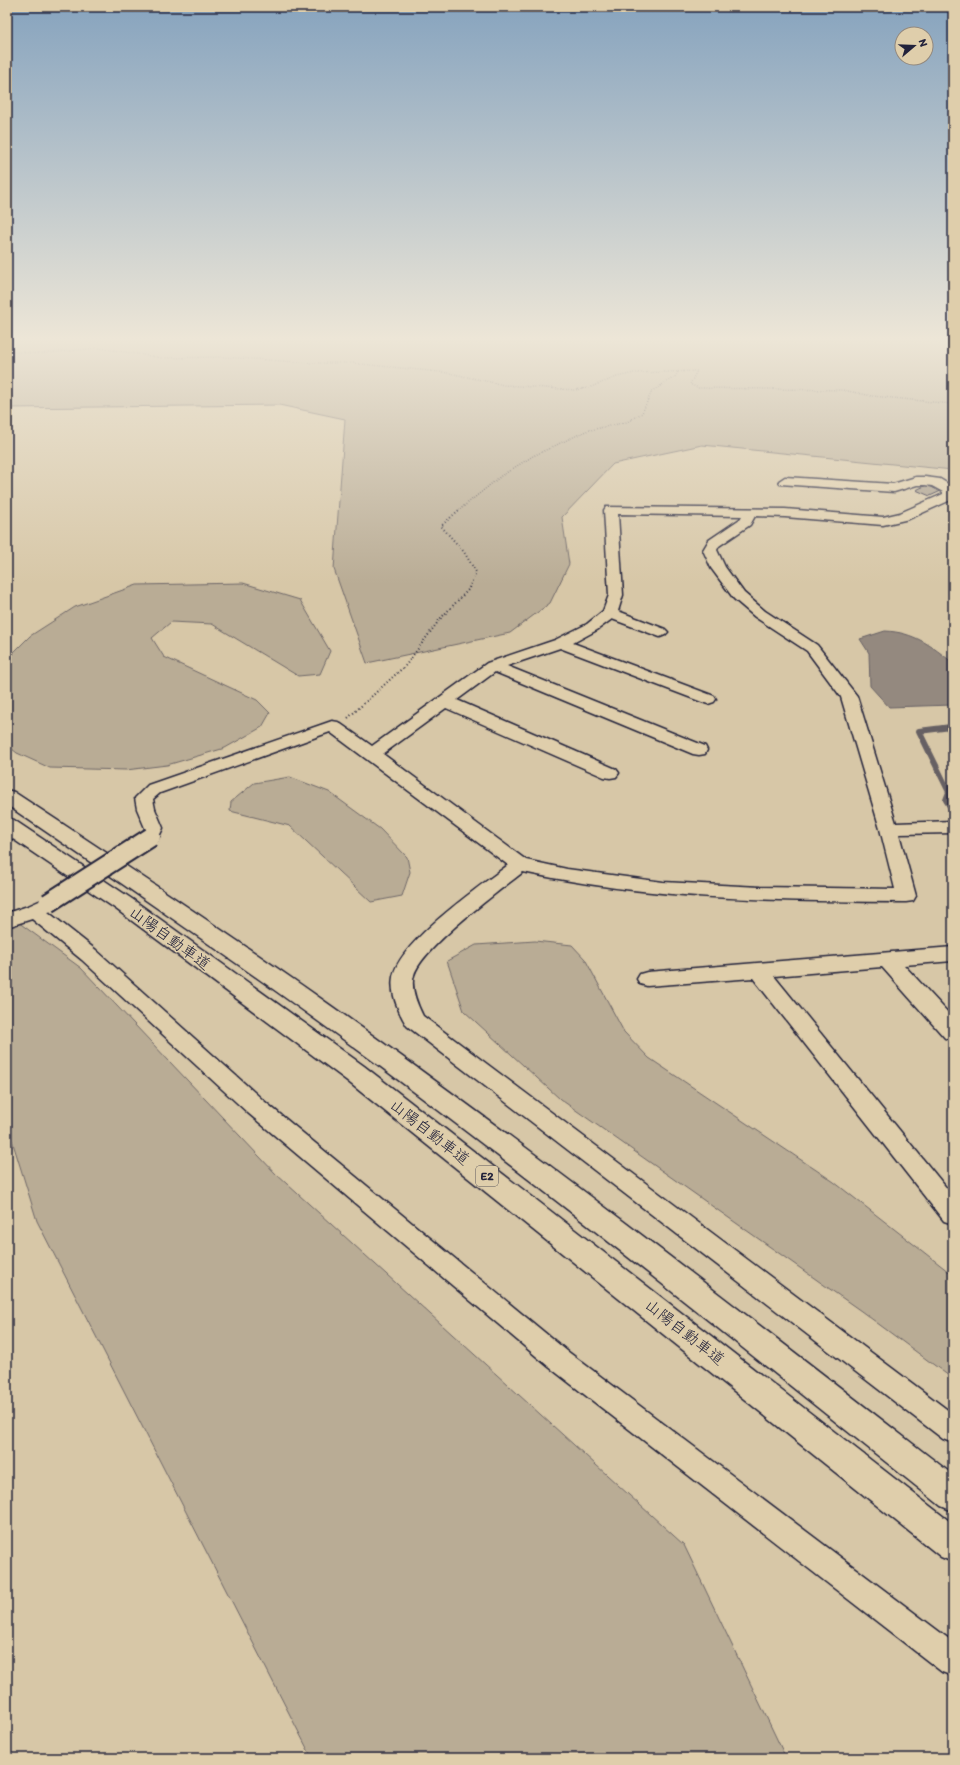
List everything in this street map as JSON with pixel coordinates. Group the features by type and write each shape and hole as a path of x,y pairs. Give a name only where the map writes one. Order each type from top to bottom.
{"highway":[{"name":"山陽自動車道","path":"7,796 145,888 380,1054 601,1220 953,1495"},
{"name":"山陽自動車道","path":"7,825 124,904 355,1073 953,1545"}],"street":[{"path":"372,754 493,666 560,643 592,627 610,613 616,595 611,510 751,512 883,521 904,516 950,496 949,490 944,486 925,481 916,481 894,488 786,481"},
{"path":"7,920 41,907 151,836 154,828 146,809 144,798 154,789 332,726 372,754 520,865 546,872 577,877 701,892 906,896 889,829 849,696 812,648 760,614 738,596 718,568 710,550 714,543 745,522 751,512"},
{"path":"610,613 660,632"},
{"path":"560,643 708,699"},
{"path":"493,666 699,750"},
{"path":"445,701 610,773"},
{"path":"889,829 953,827"},
{"path":"520,865 416,951 402,975 404,995 414,1021 953,1430"},
{"path":"41,907 90,955 256,1107 558,1359 953,1661"},
{"path":"647,979 953,954"},
{"path":"888,960 953,1032"},
{"path":"758,970 953,1214"}],"path":[{"path":"332,726 346,719 406,665 440,619 468,590 476,572 464,552 441,526 501,476 533,456 586,431 627,422 631,419"}],"shaded area":[{"path":"345,419 953,419 953,470 702,445 613,464 562,517 569,564 550,603 510,633 367,663 334,569"},
{"path":"243,583 300,600 330,651 320,674 298,676 212,624 171,622 152,638 164,657 257,700 270,713 262,727 225,748 167,765 126,770 50,768 17,753 7,745 7,659 30,636 75,607 137,585"},
{"path":"885,631 914,637 938,651 953,663 953,705 889,707 870,686 869,653 860,639"},
{"path":"290,777 329,792 380,829 407,857 410,872 402,896 371,902 290,826 230,811 231,802 254,783"},
{"path":"7,914 81,968 276,1174 684,1545 786,1758 312,1758 37,1221 7,1124"},
{"path":"535,941 572,945 585,959 624,1032 649,1058 834,1182 953,1275 953,1379 861,1311 560,1099 464,1011 447,961 476,945"}],"building":[{"path":"927,485 941,491 930,496 916,490"}],"waterway":[{"path":"946,728 951,727"},
{"path":"946,728 953,727"},
{"path":"946,728 919,731 949,792 946,800 953,811"}]}
